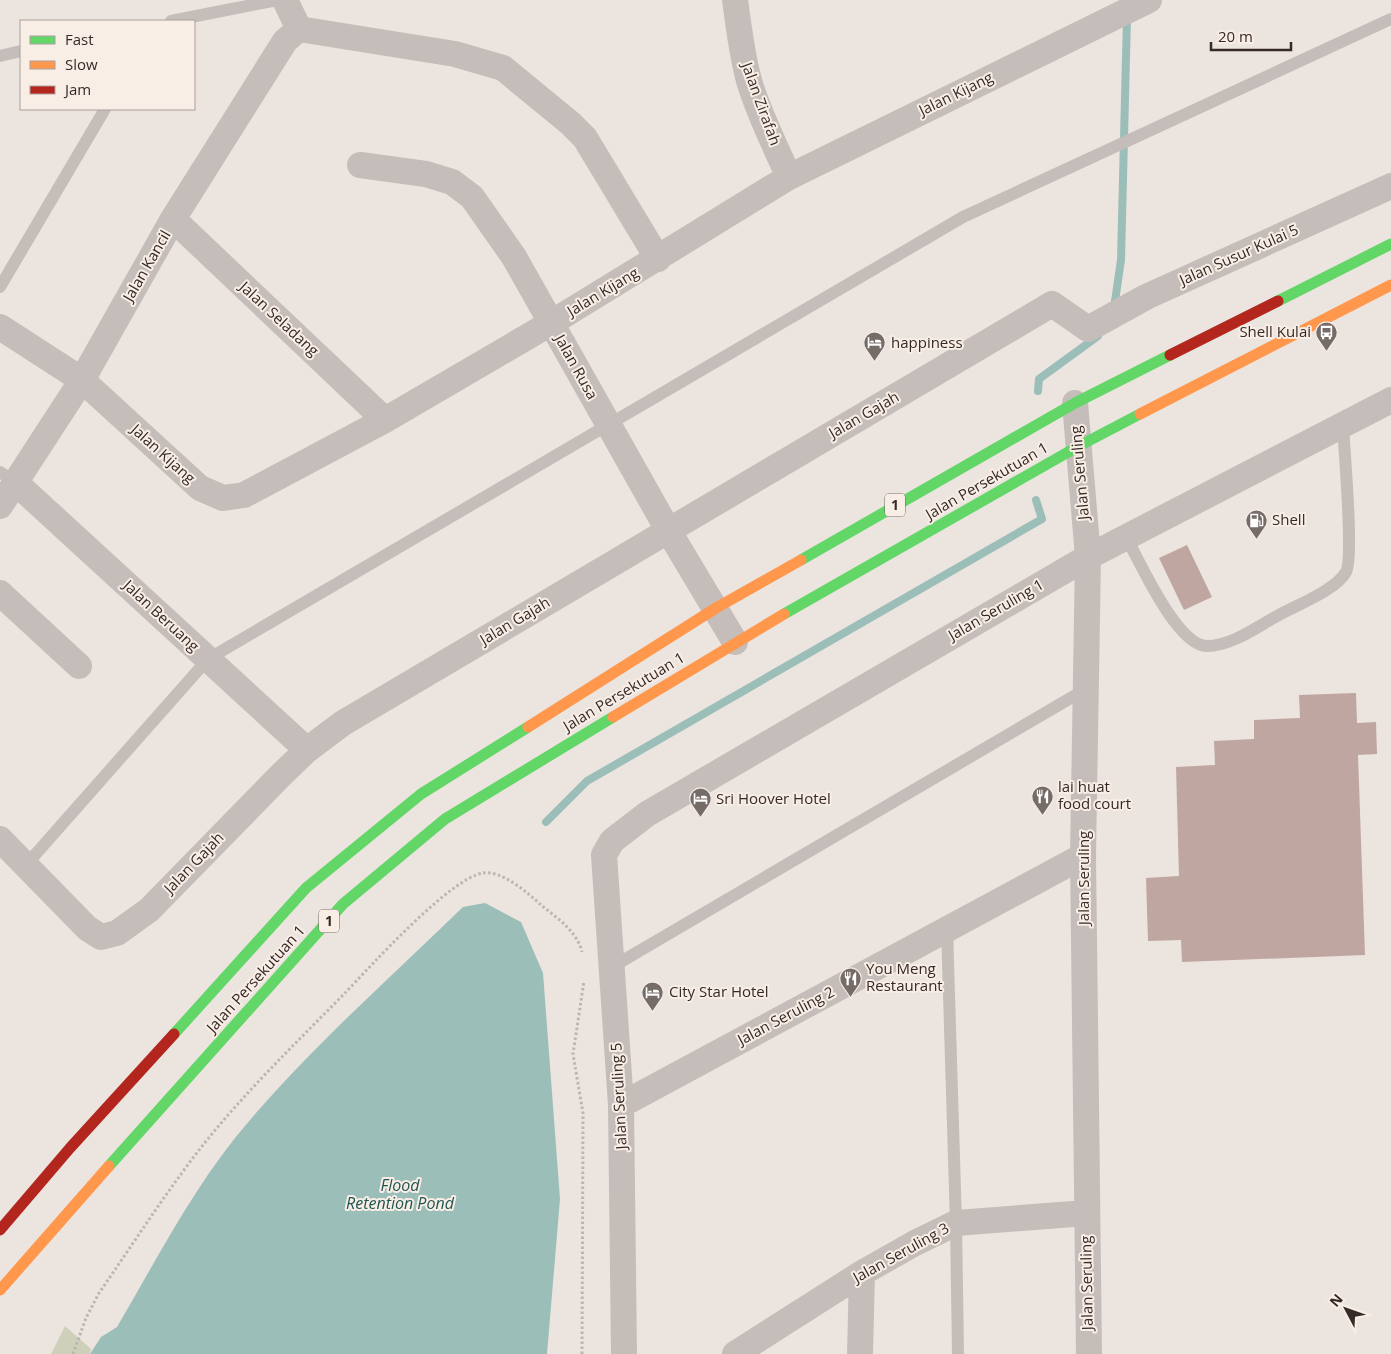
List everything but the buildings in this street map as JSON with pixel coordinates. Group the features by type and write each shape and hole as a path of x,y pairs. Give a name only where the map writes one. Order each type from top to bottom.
{"highway":[{"name":"Jalan Persekutuan 1","path":"0,1230 76,1141 299,896 362,840 422,794 716,608 1075,403 1391,244"},
{"name":"Jalan Persekutuan 1","path":"0,1290 100,1175 343,904 445,819 735,642 1077,448 1391,285"}],"street":[{"path":"285,0 299,29 455,54 502,68 570,123 585,138 658,259"},
{"name":"Jalan Zirafah","path":"735,0 743,57 750,83 761,115 789,177"},
{"name":"Jalan Kijang","path":"0,327 82,380 200,488 223,498 244,495 385,420 658,259 789,177 1060,42 1149,0"},
{"name":"Jalan Kancil","path":"0,506 8,477 82,380 174,219 285,41 299,29"},
{"name":"Jalan Rusa","path":"360,165 426,174 452,182 472,197 514,257 668,530 735,642"},
{"name":"Jalan Susur Kulai 5","path":"1088,329 1146,297 1391,186"},
{"name":"Jalan Seladang","path":"174,219 385,420"},
{"name":"Jalan Gajah","path":"0,839 88,928 101,937 117,934 149,910 306,750 343,723 1052,304 1088,329"},
{"name":"Jalan Seruling 1","path":"612,840 647,814 1088,556 1391,400"},
{"name":"Jalan Seruling","path":"1075,403 1077,448 1088,556 1084,856 1086,1213 1089,1354"},
{"name":"Jalan Beruang","path":"8,477 306,750"},
{"path":"0,593 79,666"},
{"name":"Jalan Seruling 5","path":"612,840 604,855 621,1105 624,1354"},
{"name":"Jalan Seruling 2","path":"621,1105 1084,856"},
{"name":"Jalan Seruling 3","path":"735,1354 862,1273 915,1243 956,1223 1086,1213"},
{"path":"860,1354 862,1273"}],"lane":[{"path":"176,20 277,0"},
{"path":"26,865 208,659 963,217 1391,19"},
{"path":"0,56 20,52"},
{"path":"0,287 104,110"},
{"path":"1126,537 1176,626 1189,640 1206,646 1230,641 1332,587 1346,572 1350,550 1343,425"},
{"path":"612,967 1086,689"},
{"path":"947,929 958,1354"}],"path":[{"path":"73,1354 86,1318 99,1293 203,1145 260,1080 408,928 441,899 465,881 482,873 503,877 536,900 569,929 580,943 584,961"},
{"path":"582,1354 583,1113 573,1054 584,979"}],"green space":[{"path":"65,1326 91,1349 90,1354 51,1354"}],"water":[{"name":"Flood Retention Pond","path":"485,903 521,922 543,973 560,1199 547,1354 90,1354 101,1337 117,1327 195,1194 230,1144 250,1120 301,1064 354,1011 463,907"}],"waterway":[{"path":"1114,308 1121,260 1127,17"},
{"path":"1038,391 1039,379 1098,336"},
{"path":"546,822 587,781 1042,519 1036,500"}],"traffic: fast":[{"path":"1278,301 1391,244"},
{"path":"801,560 1075,403 1170,355"},
{"path":"784,614 1077,447 1140,414"},
{"path":"109,1166 343,904 445,819 613,717"},
{"path":"174,1034 306,888 421,794 528,727"}],"traffic: slow":[{"path":"1140,414 1391,285"},
{"path":"528,727 716,608 801,560"},
{"path":"613,717 784,614"},
{"path":"0,1290 109,1166"}],"traffic: jam":[{"path":"1170,355 1278,301"},
{"path":"0,1230 70,1148 174,1034"}],"place":[{"name":"Shell Kulai","path":"1327,351"},
{"name":"happiness","path":"875,362"},
{"name":"Shell","path":"1256,539"},
{"name":"lai huat food court","path":"1042,815"},
{"name":"Sri Hoover Hotel","path":"700,818"},
{"name":"You Meng Restaurant","path":"850,997"},
{"name":"City Star Hotel","path":"653,1011"}]}
